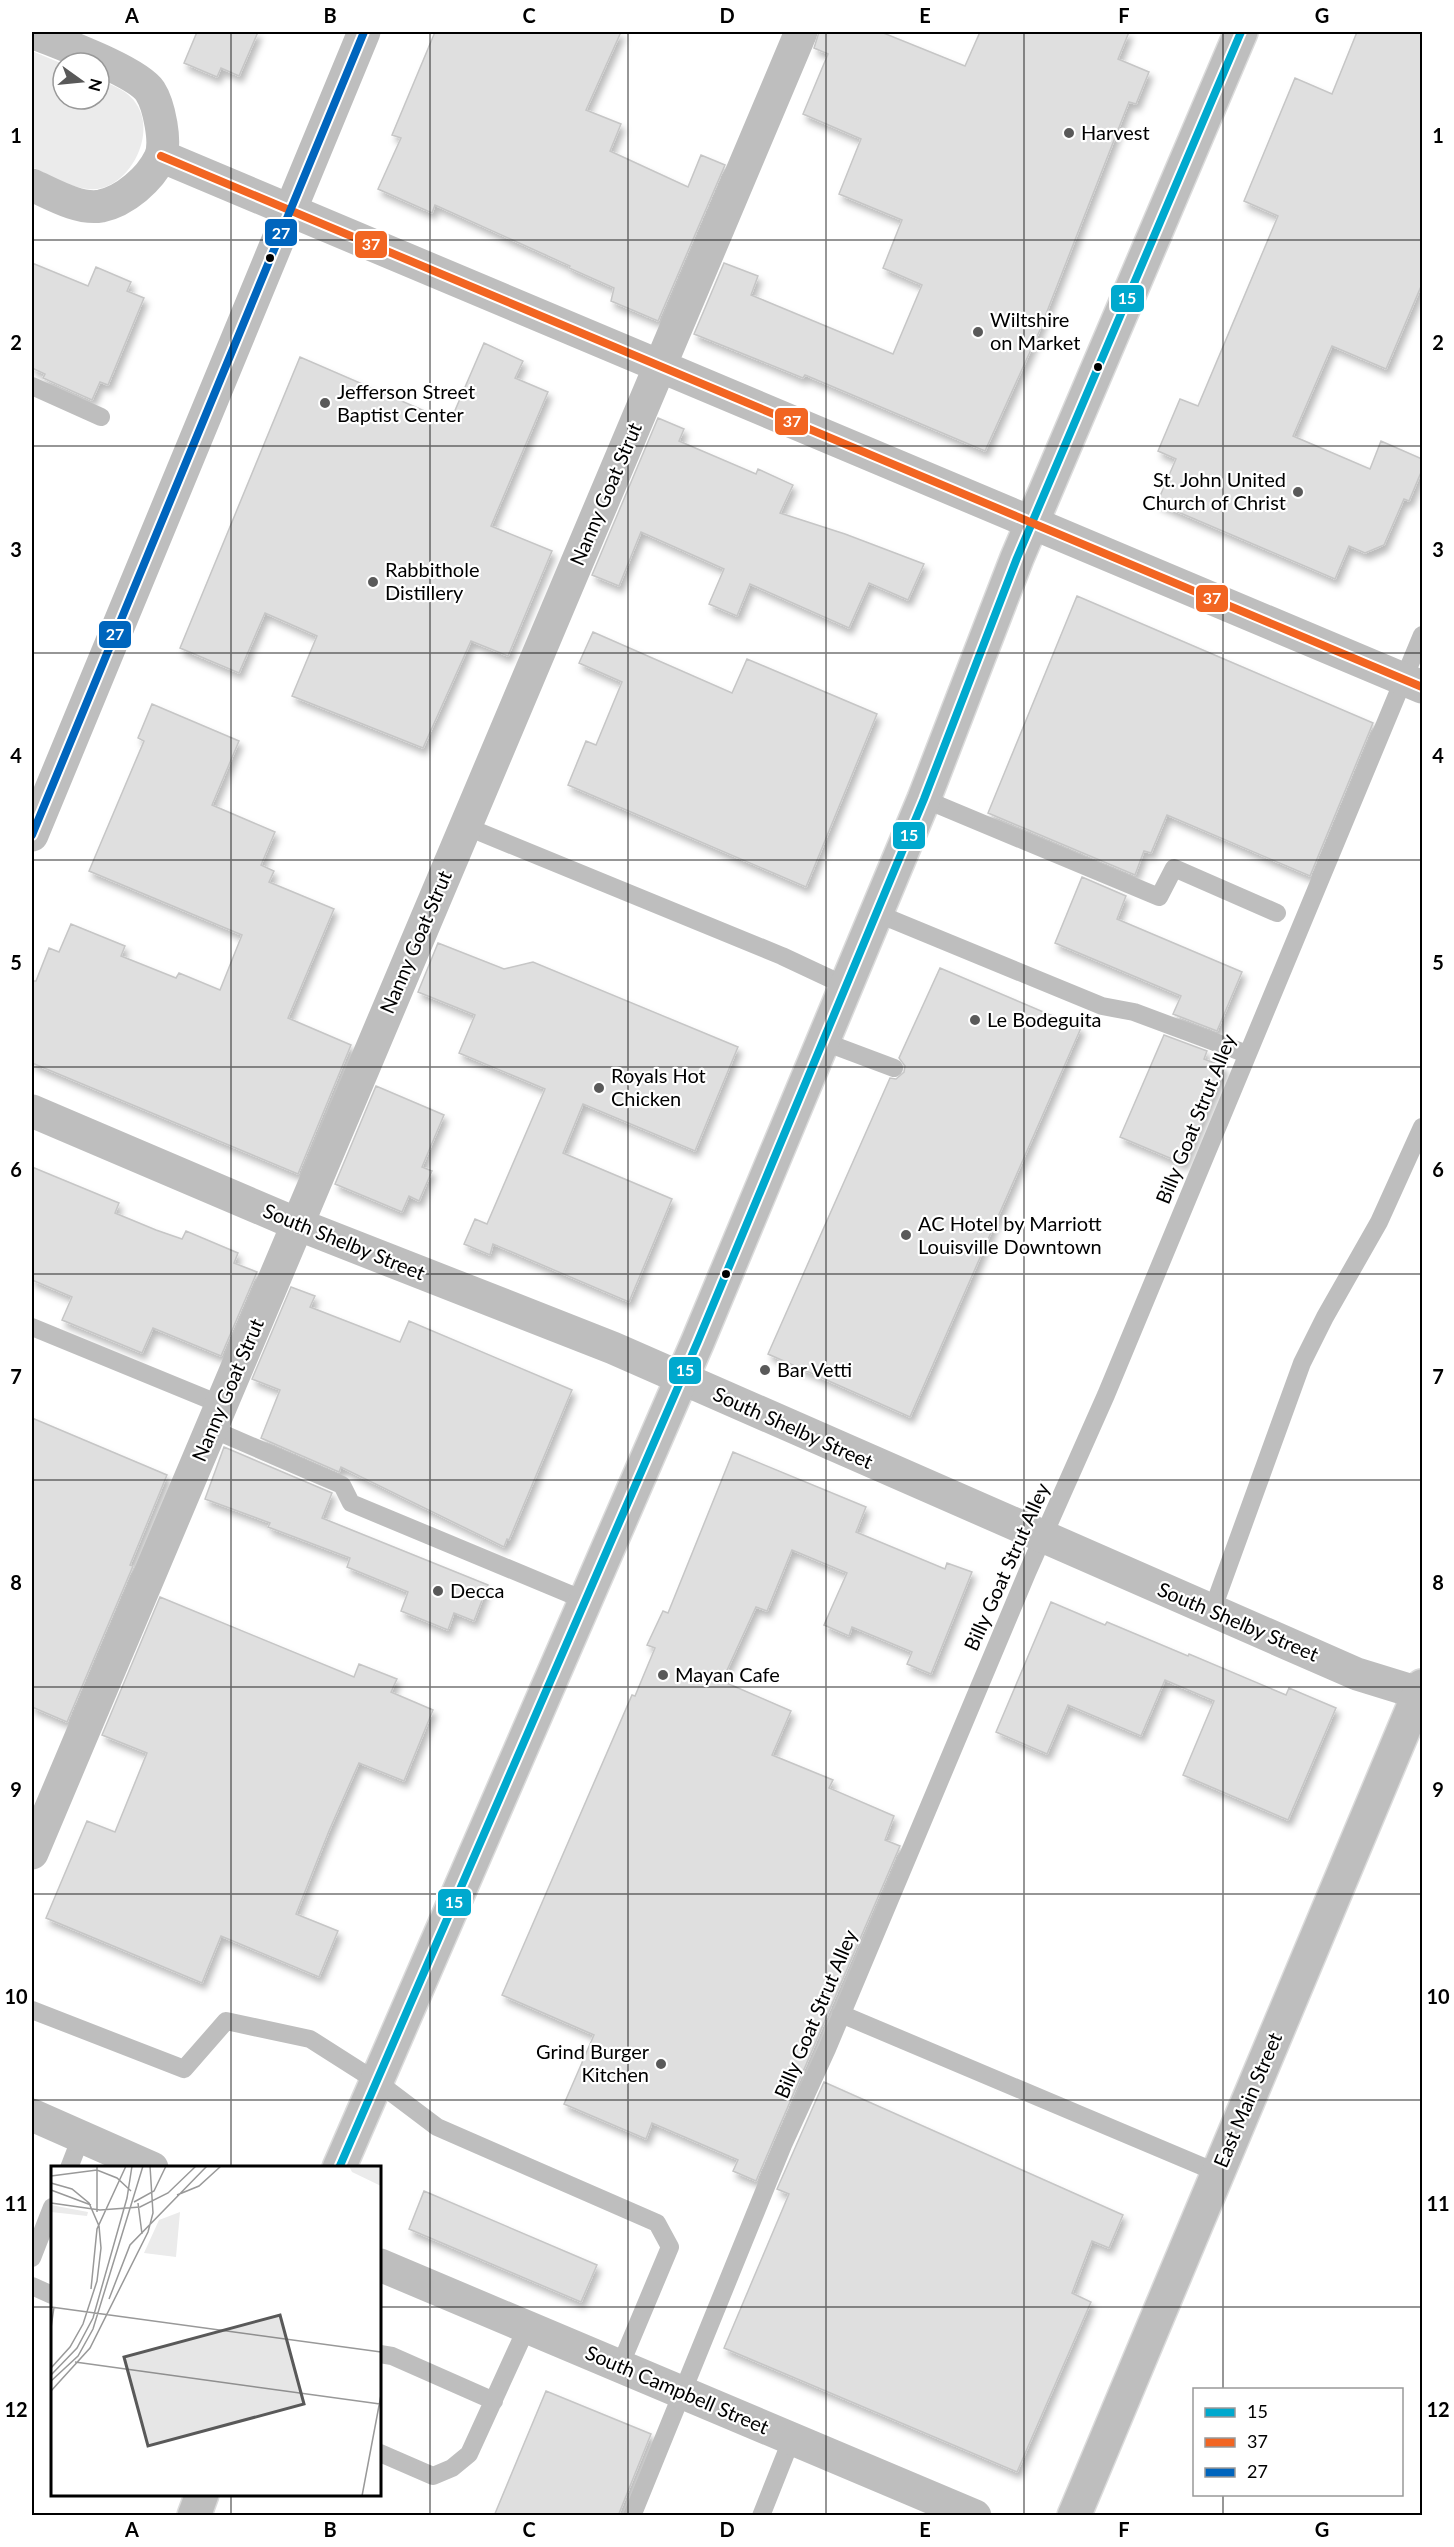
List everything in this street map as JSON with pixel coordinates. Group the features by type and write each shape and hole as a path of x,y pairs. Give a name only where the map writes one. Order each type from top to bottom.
{"street":[{"path":"32,32 129,74 149,90 160,119 161,156 141,184 101,206 71,202 32,185"},
{"path":"32,835 40,789 290,210 364,32"},
{"name":"Nanny Goat Strut","path":"32,1852 801,32"},
{"path":"340,2166 680,1379 846,986 924,799 1033,523 1241,32"},
{"path":"161,156 1413,683"},
{"name":"South Shelby Street","path":"32,1111 297,1224 613,1348 1357,1674 1421,1691"},
{"name":"East Main Street","path":"1074,2516 1421,1691"},
{"path":"32,2115 147,2166"},
{"name":"South Campbell Street","path":"381,2265 975,2516"},
{"path":"194,2516 201,2496"}],"lane":[{"path":"32,386 101,417"},
{"name":"Billy Goat Strut Alley","path":"632,2516 684,2394 783,2145 1043,1538 1171,1228 1413,683 1422,635"},
{"path":"924,799 1159,897 1174,868 1277,913"},
{"path":"465,826 782,956 846,986"},
{"path":"876,913 1102,1006 1134,1012 1247,1054"},
{"path":"822,1041 894,1068"},
{"path":"1212,1611 1302,1362 1379,1222 1422,1127"},
{"path":"32,1327 217,1417 342,1485 351,1503 584,1600"},
{"path":"32,2010 184,2070 226,2021 310,2039 376,2081 437,2127 657,2223 670,2247 620,2366"},
{"path":"841,2014 1218,2173"},
{"path":"70,2166 81,2137"},
{"path":"32,2258 51,2210"},
{"path":"32,2286 51,2295"},
{"path":"381,2453 433,2475 452,2468 469,2454 527,2327"},
{"path":"381,2354 392,2356 494,2401"},
{"path":"761,2516 792,2438"}],"shaded area":[{"path":"32,51 51,59 51,111 111,111 111,84 134,100 142,116 142,141 131,166 113,183 102,188 84,189 32,167"}],"building":[{"path":"197,32 258,32 239,76 221,68 217,77 184,63"},
{"path":"435,32 621,32 586,110 621,124 610,151 688,187 701,155 725,165 658,321 611,301 614,288 569,268 570,266 435,205 432,213 378,189 401,138 392,135"},
{"path":"819,32 881,32 965,66 980,32 1129,32 1118,59 1149,72 1136,104 1129,102 1039,332 985,451 805,375 803,378 694,334 724,263 758,276 751,295 893,354 922,285 883,268 902,220 839,194 861,139 803,114 828,54 814,48"},
{"path":"1357,32 1422,32 1422,284 1386,369 1332,346 1293,436 1370,469 1381,441 1422,459 1422,470 1409,501 1404,499 1384,545 1365,553 1349,546 1335,579 1157,503 1176,459 1158,451 1180,399 1198,406 1278,216 1244,201 1295,78 1332,94"},
{"path":"32,263 88,286 96,267 131,282 127,291 144,298 108,385 100,382 92,400 43,378 45,374 32,368"},
{"name":"Rabbithole Distillery","path":"484,343 523,361 515,378 548,392 491,526 552,551 508,656 471,641 423,748 292,696 317,636 265,613 239,673 180,648 300,357 450,422"},
{"path":"658,418 684,429 679,441 756,474 758,469 793,485 780,513 845,534 924,564 908,600 869,583 849,628 750,584 737,616 709,604 724,569 641,532 619,586 592,575"},
{"path":"1077,596 1373,723 1310,876 1167,815 1151,853 1144,851 1135,875 988,813"},
{"path":"593,632 732,693 747,659 877,714 806,887 568,785 586,741 596,745 622,682 579,663"},
{"path":"152,704 239,741 212,805 275,832 261,865 274,871 269,882 334,909 288,1018 351,1045 298,1174 32,1063 32,981 36,981 49,948 59,952 71,924 125,946 121,956 176,978 179,973 220,990 242,935 89,871 144,741 138,738"},
{"path":"1082,877 1126,896 1117,919 1242,972 1217,1031 1173,1014 1181,996 1055,943"},
{"path":"438,943 504,969 533,962 738,1047 695,1151 583,1104 563,1153 672,1199 629,1302 493,1244 490,1255 464,1244 475,1219 487,1224 545,1089 459,1053 475,1015 418,992"},
{"name":"AC Hotel by Marriott Louisville Downtown","path":"940,968 1081,1028 910,1417 768,1354 890,1078 896,1079 904,1072 905,1066 899,1058"},
{"path":"1164,1035 1207,1051 1204,1059 1225,1067 1184,1164 1120,1137"},
{"path":"376,1086 444,1115 422,1167 432,1171 419,1201 409,1196 402,1212 335,1184"},
{"path":"32,1167 119,1203 115,1213 182,1239 186,1231 238,1253 234,1263 257,1272 221,1356 153,1328 142,1353 62,1320 72,1297 32,1280"},
{"path":"291,1287 315,1296 310,1307 400,1342 409,1321 572,1390 509,1540 507,1539 504,1547 341,1467 339,1472 261,1438 280,1390 252,1379"},
{"path":"32,1418 167,1475 130,1565 133,1566 67,1722 32,1707"},
{"path":"224,1447 332,1493 322,1518 488,1585 474,1621 454,1613 448,1630 401,1611 408,1592 347,1567 350,1558 268,1527 270,1523 205,1499"},
{"path":"733,1452 866,1507 856,1532 945,1569 947,1563 972,1572 931,1674 907,1664 912,1652 852,1627 849,1636 824,1625 847,1573 792,1550 767,1611 756,1607 722,1681 791,1711 772,1755 833,1780 829,1788 894,1816 885,1840 900,1846 756,2181 733,2171 738,2160 652,2123 646,2139 564,2104 594,2035 502,1995 632,1695 635,1696 655,1648 647,1645 663,1611 668,1613"},
{"path":"160,1597 354,1677 359,1664 397,1679 391,1692 433,1710 404,1781 359,1763 329,1831 296,1914 338,1931 319,1977 221,1936 202,1983 46,1918 87,1821 115,1832 147,1753 102,1735"},
{"path":"1051,1602 1105,1625 1107,1622 1188,1656 1189,1654 1286,1695 1289,1688 1336,1708 1288,1820 1183,1775 1214,1701 1165,1680 1141,1736 1068,1705 1047,1754 996,1732"},
{"path":"824,2082 1123,2215 1109,2248 1092,2241 1072,2293 1091,2302 1017,2472 724,2348 789,2194 777,2189"},
{"path":"424,2191 597,2265 581,2302 409,2229"},
{"path":"546,2391 651,2434 618,2516 494,2516"}],"transit line":[{"name":"27","path":"32,835 364,32"},
{"name":"15","path":"340,2166 698,1341 924,799 1017,558 1241,32"},
{"name":"37","path":"161,156 1422,687"}],"place":[{"name":"Harvest","path":"1069,133"},
{"name":"Wiltshire on Market","path":"978,332"},
{"name":"Jefferson Street Baptist Center","path":"325,403"},
{"name":"St. John United Church of Christ","path":"1298,492"},
{"name":"Rabbithole Distillery","path":"373,582"},
{"name":"Le Bodeguita","path":"975,1020"},
{"name":"Royals Hot Chicken","path":"599,1088"},
{"name":"AC Hotel by Marriott Louisville Downtown","path":"906,1235"},
{"name":"Bar Vetti","path":"765,1370"},
{"name":"Decca","path":"438,1591"},
{"name":"Mayan Cafe","path":"663,1675"},
{"name":"Grind Burger Kitchen","path":"661,2064"}]}
